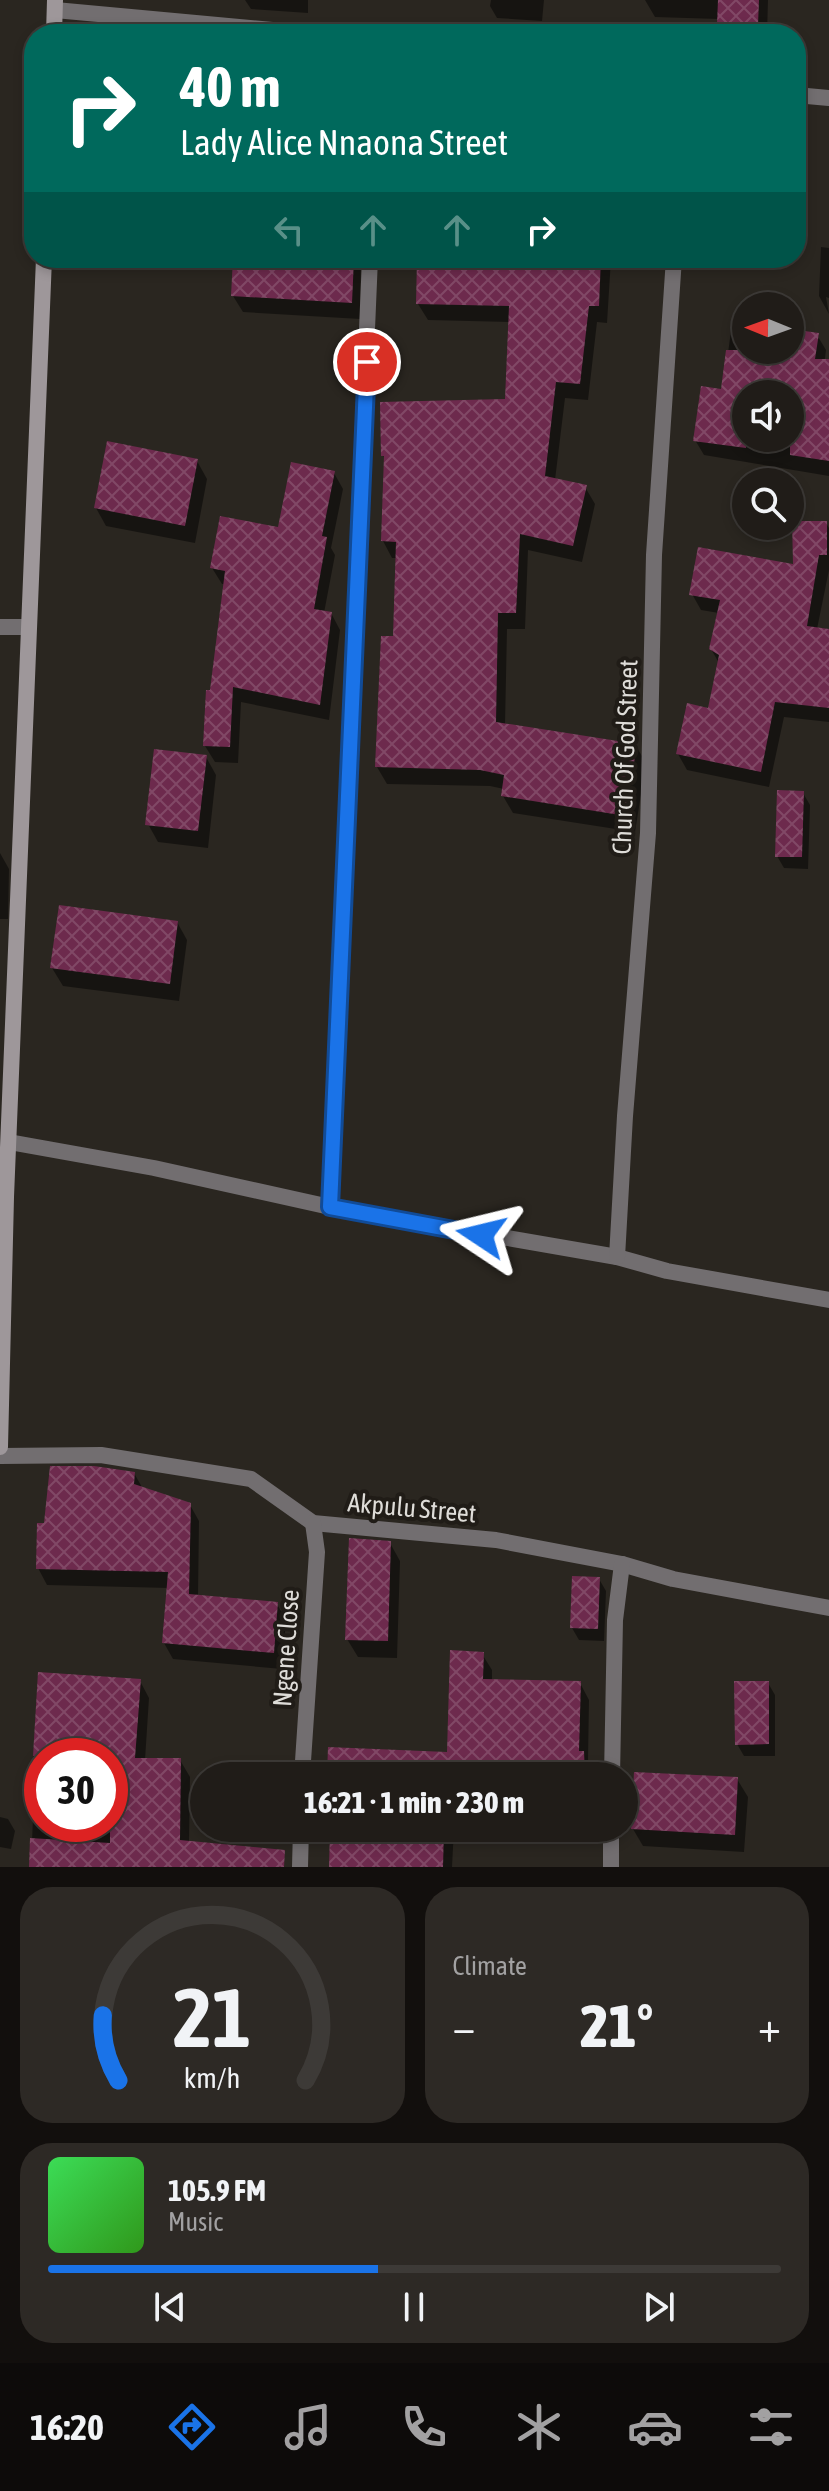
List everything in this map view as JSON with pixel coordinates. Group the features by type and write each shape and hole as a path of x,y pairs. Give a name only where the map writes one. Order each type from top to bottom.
{"main road":[{"path":"0,1447 3,1197 9,1142 44,268"}],"street":[{"path":"55,5 226,24"},
{"path":"806,96 829,98"},
{"path":"330,1207 370,268"},
{"name":"Church Of God Street","path":"617,1257 648,833 654,555 673,268"},
{"path":"0,627 27,627"},
{"path":"9,1142 154,1168 330,1207 617,1257 667,1271 829,1300"},
{"name":"Akpulu Street","path":"0,1456 101,1455 251,1479 313,1523 496,1540 622,1564 673,1579 829,1608"},
{"name":"Ngene Close","path":"303,1762 317,1552 313,1523"},
{"path":"612,1762 615,1620 622,1564"},
{"path":"300,1867 301,1842"},
{"path":"611,1842 611,1867"}],"building":[{"path":"718,0 759,0 758,24 717,24"},
{"path":"232,268 354,268 352,303 231,296"},
{"path":"417,268 601,268 599,306 589,306 580,384 556,382 545,476 587,485 573,546 520,534 516,613 498,613 496,722 637,744 626,816 501,796 504,775 480,770 375,767 381,636 393,636 396,542 381,541 384,456 381,456 380,402 505,399 509,306 416,304"},
{"path":"804,331 819,333 815,359 829,359 829,461 790,455 790,452 804,452 804,380 732,380 732,446 693,441 701,386 721,389 726,350 732,350 732,364 804,364"},
{"path":"107,441 198,459 185,526 94,508"},
{"path":"291,462 335,471 322,536 327,537 314,609 332,612 320,705 233,687 230,747 203,746 206,690 210,690 225,571 210,568 220,516 278,527"},
{"path":"804,521 827,521 827,555 819,555 807,626 829,629 829,708 775,702 761,772 676,754 687,703 708,708 719,655 709,649 720,600 689,595 698,547 793,564 792,540 804,540"},
{"path":"154,749 207,755 198,831 145,825"},
{"path":"777,790 804,791 802,857 775,857"},
{"path":"59,905 178,921 170,984 50,968"},
{"path":"50,1466 94,1466 135,1472 134,1484 191,1503 189,1594 278,1602 274,1653 162,1643 168,1572 36,1569 37,1523 44,1523"},
{"path":"349,1538 391,1541 388,1641 345,1640"},
{"path":"572,1576 600,1577 598,1629 570,1628"},
{"path":"450,1650 484,1652 483,1679 581,1681 579,1751 584,1751 584,1762 327,1762 328,1747 447,1752"},
{"path":"38,1672 141,1679 135,1758 181,1758 180,1840 285,1850 284,1867 29,1867 30,1842 128,1842 128,1738 34,1738"},
{"path":"734,1681 769,1681 769,1744 735,1745"},
{"path":"638,1772 738,1777 735,1835 638,1829"},
{"path":"330,1842 444,1842 443,1867 329,1867"}],"route":[{"path":"367,362 335,1035 330,1207 481,1235"}]}
